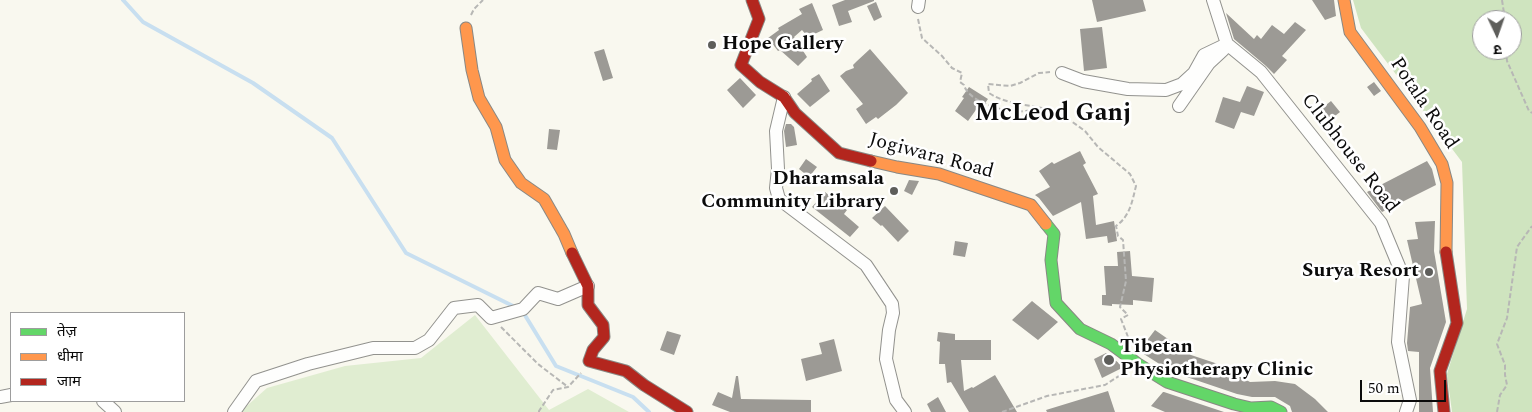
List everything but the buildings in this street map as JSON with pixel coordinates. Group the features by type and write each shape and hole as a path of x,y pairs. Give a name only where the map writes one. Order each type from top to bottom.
{"street":[{"name":"Jogiwara Road","path":"752,0 759,19 741,64 760,82 784,97 795,113 839,153 897,167 939,174 1031,205 1054,234 1051,260 1056,303 1080,329 1112,344 1138,364 1167,382 1234,404 1252,408 1271,407 1281,412"},
{"path":"1213,0 1228,44"},
{"name":"Potala Road","path":"1344,0 1350,32 1420,127 1442,164 1447,183 1445,249 1457,323 1440,371 1444,412"},
{"path":"466,28 472,70 479,98 496,127 505,160 521,183 544,199 564,234 588,286 588,305 602,324 604,337 593,350 589,361 626,371 644,385 687,412"},
{"path":"1062,73 1083,81 1128,89 1166,90 1182,84 1194,72 1204,55 1228,44"},
{"path":"1179,106 1209,64 1228,44"},
{"name":"Clubhouse Road","path":"1228,44 1261,72 1381,222 1403,276 1398,342 1410,400 1406,412"},
{"path":"784,97 776,131 778,169 776,188 779,199 866,265 892,304 893,313 886,359 896,400 904,412"},
{"path":"234,412 256,381 308,364 373,348 415,348 429,340 454,308 478,305 491,318 523,308 538,293 558,299 588,286"},
{"path":"104,402 115,412"}],"path":[{"path":"466,28 474,9 483,0"},
{"path":"919,4 918,25 922,38 952,68 962,73 960,82 964,85 965,89 981,103 992,107 1020,112 1037,108"},
{"path":"1507,60 1528,111 1532,113"},
{"path":"1062,73 1038,73 1010,86 988,84 989,94 997,99 1011,103 1057,111 1085,131 1098,147 1130,174 1136,186 1130,210 1124,221 1116,226 1118,236 1124,240 1126,281 1120,307 1128,315 1121,320 1131,344"},
{"path":"1497,412 1500,395 1507,385 1505,365 1497,344 1507,318 1517,247 1532,226"},
{"path":"491,318 538,364 568,387"},
{"path":"1002,412 1047,396 1105,385 1138,364"},
{"path":"539,412 553,390 568,387 581,372"}],"green space":[{"path":"1353,0 1532,0 1532,412 1452,412 1447,374 1467,309 1462,162 1361,28"},
{"path":"475,315 549,410 588,389 629,412 240,412 267,388 345,366 421,358"}],"waterway":[{"path":"123,0 143,22 253,83 332,138 406,253 515,307"},
{"path":"523,312 556,366 633,397 649,412"}],"traffic: fast":[{"path":"1046,224 1054,234 1051,260 1056,303 1080,329 1111,344 1167,382 1234,404 1251,408 1271,407 1281,412"}],"traffic: slow":[{"path":"1344,0 1350,32 1420,127 1442,164 1447,183 1446,252"},
{"path":"466,28 472,70 479,98 496,127 505,160 521,183 544,199 564,234 572,253"},
{"path":"871,161 939,174 1031,205 1046,224"}],"traffic: jam":[{"path":"752,0 759,19 741,65 760,82 784,97 795,113 839,153 871,161"},
{"path":"1444,412 1440,371 1457,323 1446,252"},
{"path":"572,253 588,286 588,305 603,325 604,337 593,350 589,361 626,371 644,385 687,412"}],"place":[{"name":"Hope Gallery","path":"712,45"},
{"name":"Dharamsala Community Library","path":"894,191"},
{"name":"Surya Resort","path":"1429,272"},
{"name":"Tibetan Physiotherapy Clinic","path":"1109,360"}],"district":[{"name":"McLeod Ganj","path":"1053,115"}]}
